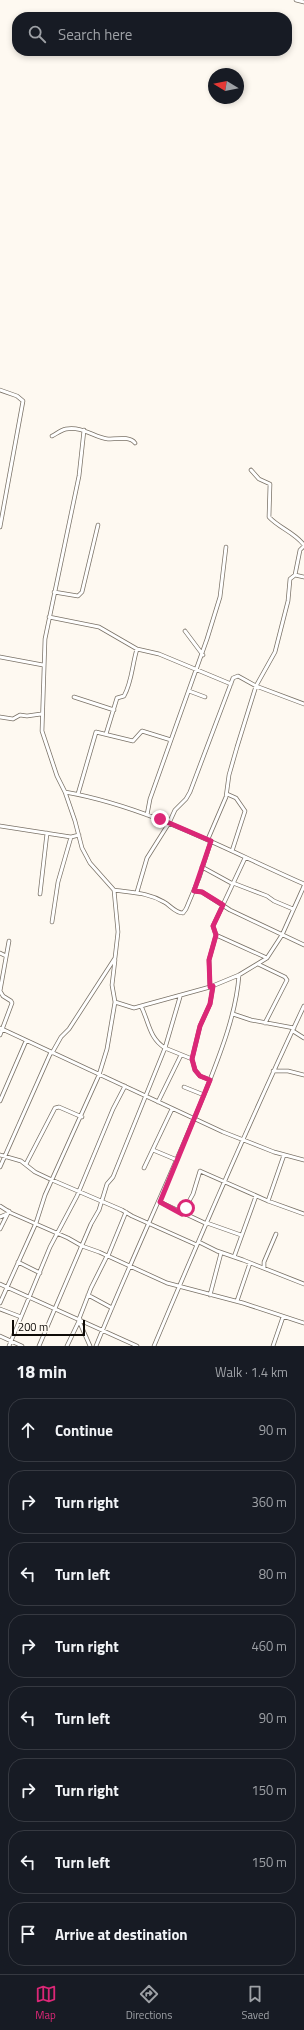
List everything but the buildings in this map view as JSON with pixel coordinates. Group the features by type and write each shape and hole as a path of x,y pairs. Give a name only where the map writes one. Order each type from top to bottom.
{"street":[{"path":"296,0 304,2"},
{"path":"0,390 17,396 23,401 0,527"},
{"path":"52,436 66,429 84,430 105,438 131,439 135,443"},
{"path":"0,1303 36,1223 42,1202 100,1075 107,1049 115,1002 112,985 118,932 114,890 90,863 65,792 57,776 42,731 41,714 44,693 43,665 45,639 79,476 84,430"},
{"path":"114,890 137,892 163,901 180,913 185,911 201,874 209,840 227,794 229,775 256,686 275,652 288,601 290,580 295,575 300,550 304,545 294,535 276,524 268,517 270,484 259,479 251,470"},
{"path":"54,592 78,596 82,592 98,525"},
{"path":"147,815 150,799 203,654 220,597 226,547"},
{"path":"295,575 304,577"},
{"path":"49,617 99,627 137,649 159,654 231,684"},
{"path":"185,631 203,654"},
{"path":"106,734 117,698 124,696 129,684 137,649"},
{"path":"0,656 43,665"},
{"path":"137,892 147,858 169,823 175,810 186,799 190,792 231,684 236,676 256,686 304,704"},
{"path":"189,692 205,697"},
{"path":"74,697 114,710"},
{"path":"0,717 13,719 20,715 27,716 41,714"},
{"path":"78,794 96,732 132,741 142,731 171,740"},
{"path":"65,792 122,806 169,823 209,840 304,885 282,935 267,958 258,964 239,975 212,986 180,996 134,1008 115,1002"},
{"path":"227,794 236,798 244,812 232,851"},
{"path":"0,826 71,837 79,835"},
{"path":"40,894 47,833"},
{"path":"52,922 58,882 71,837"},
{"path":"210,1080 200,1076 195,1070 192,1059 200,1026 210,1004 212,986 209,960 216,935 213,926 245,858"},
{"path":"202,867 233,884 267,896 274,901 293,909"},
{"path":"194,891 202,892 239,915 304,945"},
{"path":"216,935 267,958"},
{"path":"0,1035 12,1003 3,996 0,991 8,940"},
{"path":"0,953 6,956"},
{"path":"0,1167 52,1053 61,1037 69,1029 115,958"},
{"path":"258,964 285,977 287,980 265,1023"},
{"path":"96,1346 160,1202 210,1080 233,1014 239,975"},
{"path":"39,1346 102,1202 107,1184 113,1177 119,1159 147,1097 165,1048 180,996"},
{"path":"141,1006 153,1038 165,1048 192,1059"},
{"path":"154,1346 242,1140 304,1006"},
{"path":"233,1014 294,1030 304,1038"},
{"path":"2,1029 172,1109 242,1140 284,1155 304,1160"},
{"path":"0,1100 26,1041"},
{"path":"158,1102 181,1055"},
{"path":"273,1071 288,1071 304,1075"},
{"path":"9,1346 57,1233 79,1191 113,1108 125,1086"},
{"path":"184,1087 204,1094"},
{"path":"26,1164 55,1108 59,1107 82,1117"},
{"path":"144,1168 172,1109"},
{"path":"153,1150 177,1160"},
{"path":"0,1155 21,1161 35,1172 126,1212 149,1224 304,1284"},
{"path":"268,1201 284,1155"},
{"path":"182,1214 193,1194 200,1171 268,1201 304,1214"},
{"path":"234,1257 256,1196"},
{"path":"160,1202 182,1214 241,1235"},
{"path":"0,1206 8,1212 36,1223 82,1246 179,1287 210,1296 237,1301 304,1323"},
{"path":"0,1217 8,1212"},
{"path":"0,1228 8,1212"},
{"path":"67,1346 88,1295 126,1212"},
{"path":"264,1268 264,1262 276,1234"},
{"path":"210,1296 222,1253"},
{"path":"18,1262 40,1273"},
{"path":"237,1301 250,1263"},
{"path":"0,1284 136,1346"},
{"path":"88,1295 112,1308"},
{"path":"0,1309 21,1317"},
{"path":"273,1346 283,1317"},
{"path":"79,1320 90,1346"},
{"path":"0,1336 22,1346"},
{"path":"126,1346 127,1342"}],"route":[{"path":"160,819 211,841 194,891 202,892 223,905 213,926 216,935 209,960 210,987 213,986 210,1004 200,1026 192,1054 195,1070 200,1076 210,1080 160,1202 182,1214 186,1208"}]}
